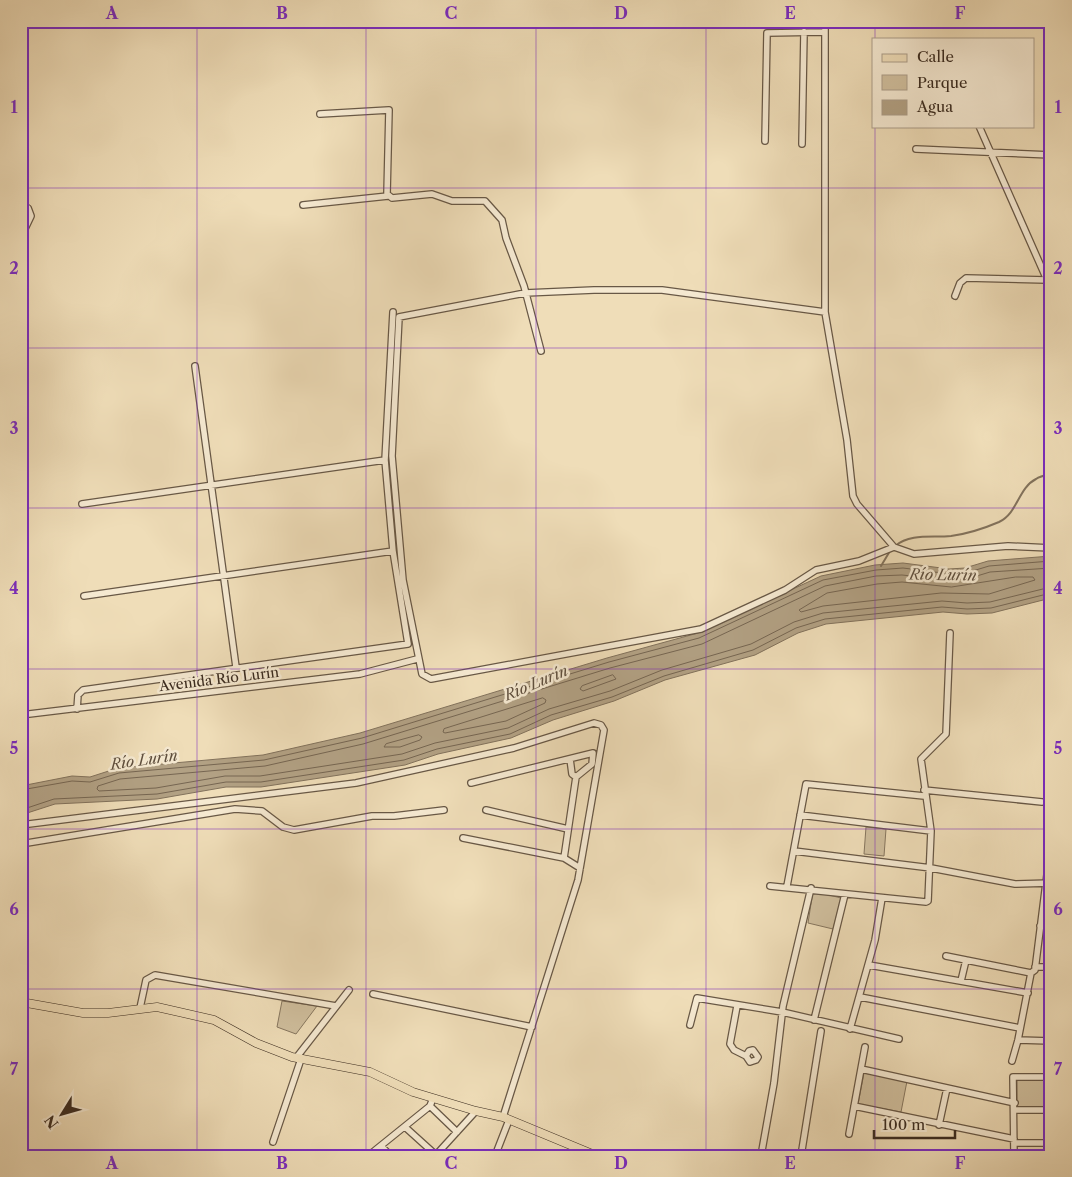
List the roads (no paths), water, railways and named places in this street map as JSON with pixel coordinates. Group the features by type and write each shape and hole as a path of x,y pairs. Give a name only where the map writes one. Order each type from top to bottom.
{"main road":[{"path":"21,1002 83,1013 108,1013 157,1006 214,1020 256,1043 299,1059 370,1072 432,1102 506,1118 597,1156"}],"street":[{"path":"825,21 825,312 847,440 853,496 857,504 894,547 914,554 1008,546 1051,548"},
{"path":"802,144 804,32"},
{"path":"765,141 767,33 824,32"},
{"path":"320,114 388,110 388,196"},
{"path":"980,128 1051,289"},
{"path":"916,149 1051,155"},
{"path":"303,205 388,196 392,198 432,194 452,201 487,202 502,220 541,351"},
{"path":"21,206 28,208 31,216 21,237"},
{"path":"956,296 960,283 966,278 1047,280"},
{"path":"825,312 662,290 594,290 525,293 399,316 399,364 394,400 392,456 404,580 422,674 431,679 697,630 785,590 816,570 859,561 894,547"},
{"path":"77,709 78,695 83,690 408,644 393,551 385,460 393,312"},
{"path":"195,366 236,667"},
{"path":"82,504 385,460"},
{"path":"84,596 393,551"},
{"path":"770,886 811,888 845,894 928,902 931,868 931,831 924,793 922,757 943,739 947,730 950,633"},
{"name":"Avenida Río Lurín","path":"21,715 360,674 418,659"},
{"path":"21,825 356,783 514,748 594,723 602,725 604,730 580,868 495,1156"},
{"path":"471,783 593,753 592,764 576,777 564,858"},
{"path":"570,759 572,774 576,777"},
{"path":"787,886 807,783 1042,802"},
{"path":"21,844 235,809 262,811 283,827 294,830 372,816 394,816 444,810"},
{"path":"486,810 568,828"},
{"path":"800,815 931,831"},
{"path":"463,838 564,858 580,868"},
{"path":"1012,1061 1031,973 1035,967 1048,883 1051,843"},
{"path":"794,851 931,868 1015,884 1048,883"},
{"path":"761,1156 782,1012 811,888"},
{"path":"814,1020 845,894"},
{"path":"850,1029 869,965 882,898"},
{"path":"1040,926 1051,926"},
{"path":"946,956 1031,973"},
{"path":"961,981 966,960"},
{"path":"869,965 1028,993"},
{"path":"1035,967 1051,967"},
{"path":"140,1008 146,980 155,975 336,1006"},
{"path":"273,1142 299,1059 349,990"},
{"path":"373,994 532,1027"},
{"path":"860,997 1020,1028"},
{"path":"690,1025 697,998 782,1012 899,1039"},
{"path":"737,1006 730,1044 734,1050 746,1056"},
{"path":"801,1156 821,1031"},
{"path":"1018,1040 1051,1041"},
{"path":"849,1134 865,1047"},
{"path":"861,1069 1014,1103"},
{"path":"1014,1156 1015,1110 1013,1077 1051,1077"},
{"path":"939,1125 946,1088"},
{"path":"368,1156 432,1102 457,1132"},
{"path":"854,1106 1014,1141 1049,1143 1048,1156"},
{"path":"1015,1110 1051,1110"},
{"path":"405,1126 435,1155 476,1111"},
{"path":"381,1146 391,1156"},
{"path":"21,1152 22,1156"}],"water":[{"name":"Río Lurín","path":"1051,556 1051,598 992,613 967,614 943,612 826,624 798,633 755,655 665,680 614,701 553,720 511,738 438,754 405,765 261,787 226,787 157,799 55,804 21,815 21,786 72,776 90,777 118,768 263,755 360,733 607,658 698,633 821,576 875,565 903,563 949,569 965,568 988,561"}],"waterway":[{"path":"895,546 908,539 957,535 999,522 1010,513 1030,483 1039,477 1051,474"},
{"path":"881,566 890,551"}]}
